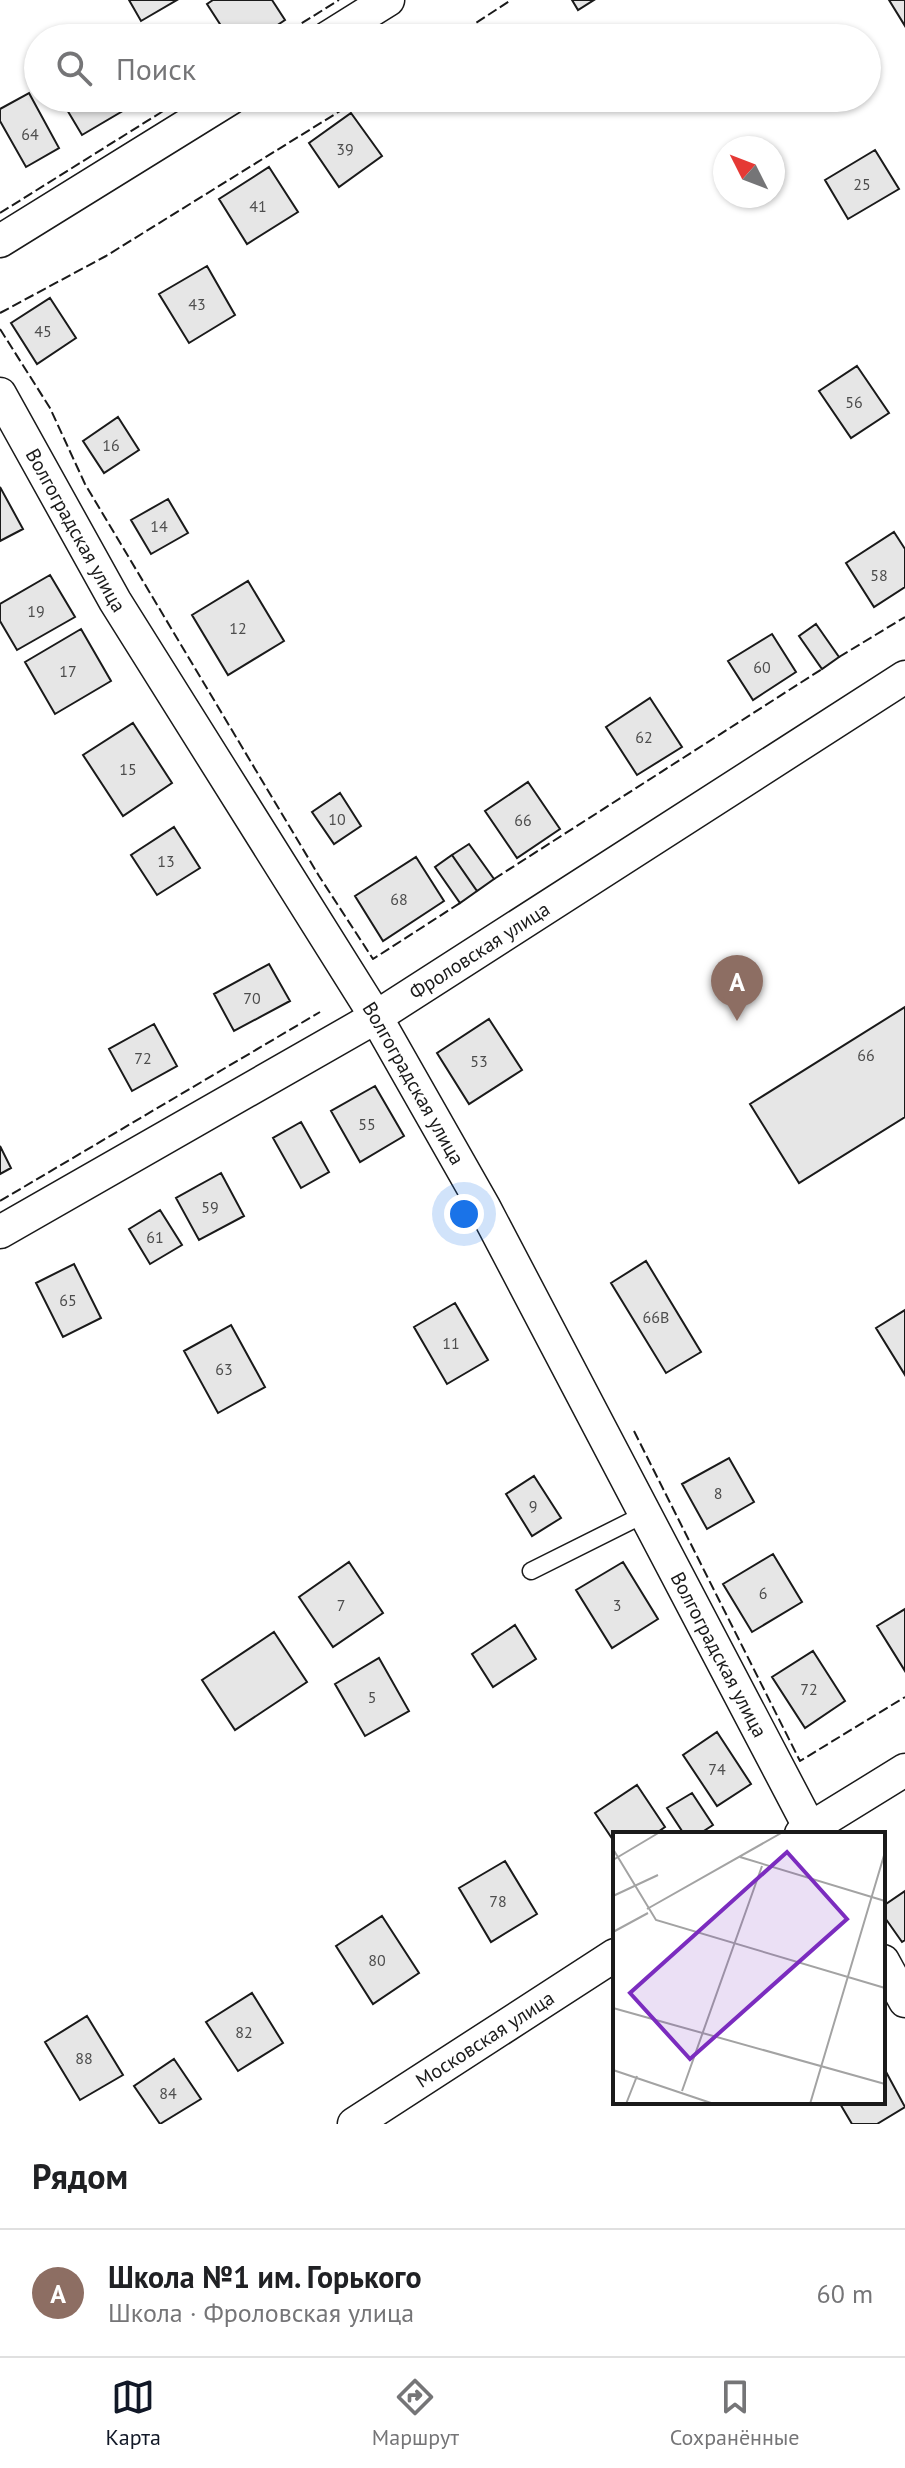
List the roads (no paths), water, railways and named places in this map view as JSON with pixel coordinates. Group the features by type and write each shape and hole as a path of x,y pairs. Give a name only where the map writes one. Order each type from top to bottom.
{"street":[{"path":"349,24 388,0"},
{"path":"0,241 208,112"},
{"name":"Волгоградская улица","path":"0,394 115,601 376,1017 484,1207 808,1832"},
{"name":"Фроловская улица","path":"0,1232 376,1017 905,677"},
{"path":"808,1832 905,1770"},
{"name":"Московская улица","path":"354,2124 613,1956"},
{"path":"885,1965 905,2001"}],"lane":[{"path":"531,1571 643,1515"}],"place":[{"name":"Школа №1 им. Горького","path":"737,1021"}]}
